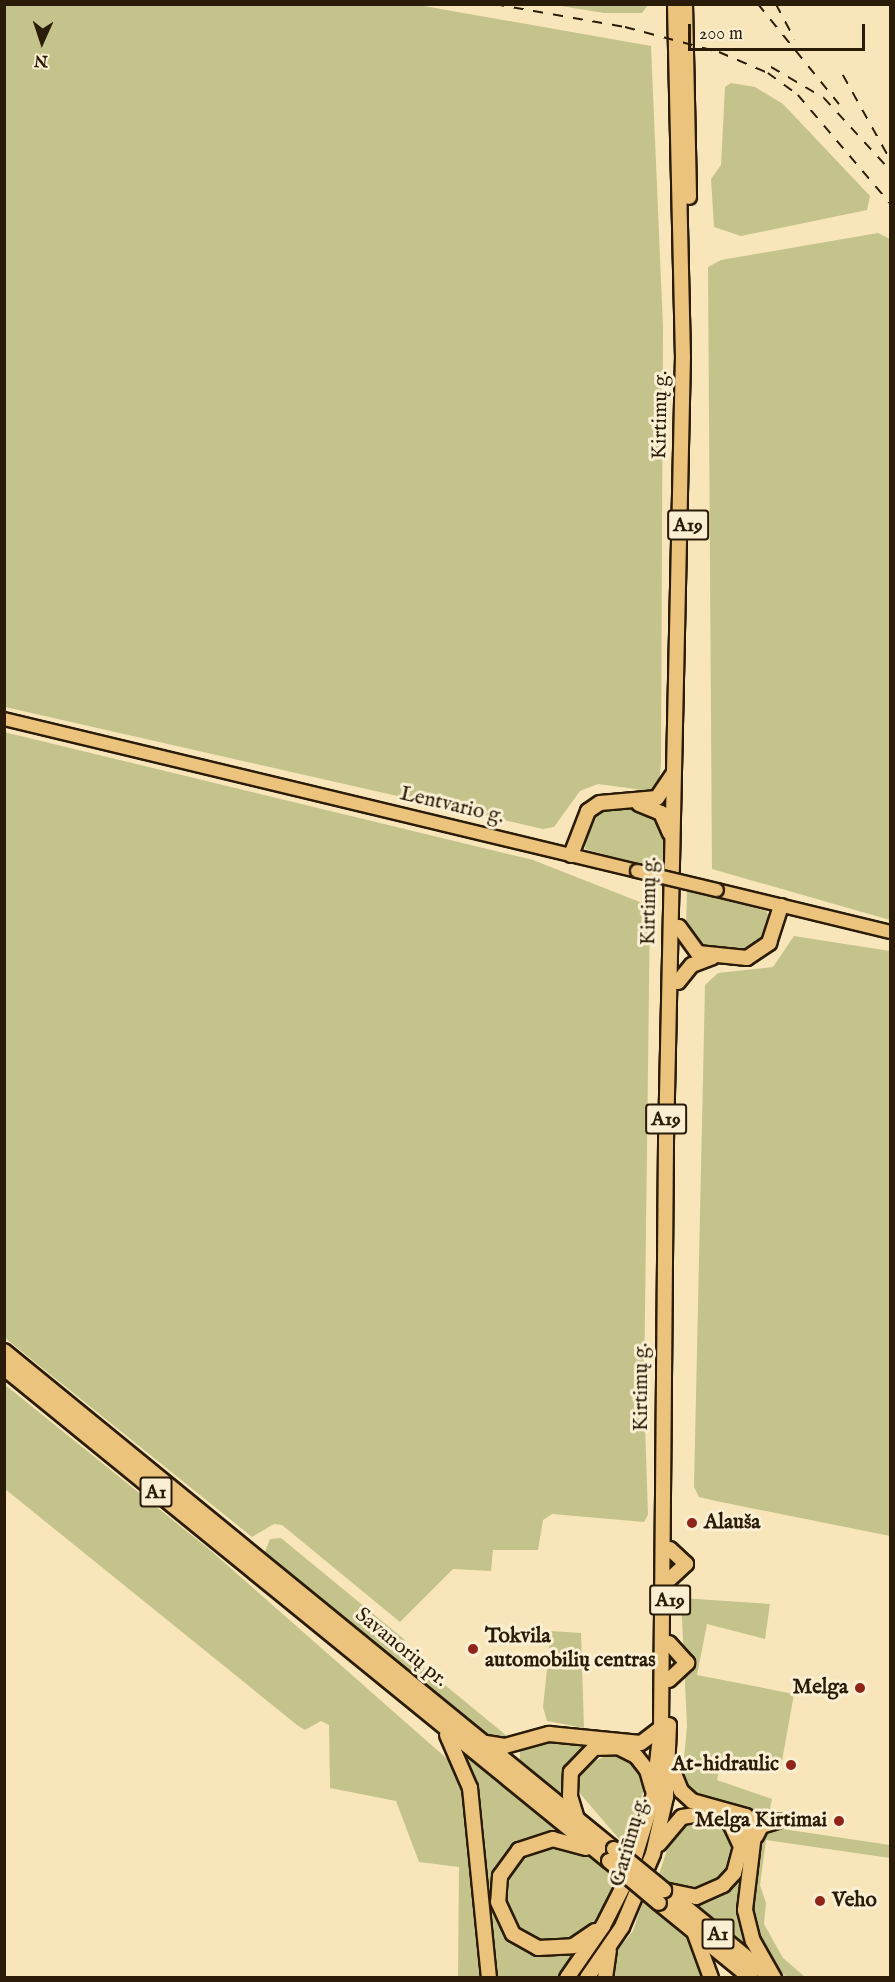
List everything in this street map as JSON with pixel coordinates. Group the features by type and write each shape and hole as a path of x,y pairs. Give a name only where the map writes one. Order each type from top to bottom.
{"highway":[{"name":"Kirtimų g.","path":"653,1798 661,1728 674,771 683,358 675,4"},
{"name":"Kirtimų g.","path":"669,1706 678,982 691,358 685,4"},
{"path":"687,67 693,4"},
{"path":"571,855 588,810 600,803 633,802 661,794 674,771"},
{"path":"633,802 661,813 673,844"},
{"path":"679,927 692,950 713,957 747,958 761,951 781,906"},
{"path":"678,982 692,965 713,957"},
{"name":"Savanorių pr.","path":"4,1351 577,1819 608,1855"},
{"name":"Savanorių pr.","path":"4,1368 441,1725 662,1896 773,1977"},
{"name":"Gariūnų g.","path":"587,1977 609,1948 653,1854 670,1761 669,1706"},
{"path":"441,1725 470,1788 489,1977"},
{"path":"483,1742 505,1746 541,1734 641,1743 661,1728"},
{"path":"566,1736 594,1749 618,1747 636,1756 647,1770 653,1798"},
{"path":"522,1741 517,1754 524,1776"},
{"path":"577,1819 570,1796 571,1772 594,1749"},
{"path":"670,1761 685,1796 730,1823 740,1844"},
{"name":"Gariūnų g.","path":"567,1977 603,1926 630,1873 653,1798"},
{"path":"653,1854 676,1821 714,1812 752,1819"},
{"path":"752,1819 755,1838 745,1910 753,1941 773,1977"},
{"path":"662,1896 696,1897 715,1892 734,1873 740,1844 752,1819"},
{"path":"755,1838 761,1826 777,1821"},
{"path":"603,1926 573,1946 532,1946 507,1926 497,1893 504,1867 532,1843 561,1839 608,1855"},
{"name":"Savanorių pr.","path":"662,1896 693,1930 751,1977"},
{"path":"693,1930 711,1977"},
{"path":"605,1977 609,1948"}],"main road":[{"name":"Lentvario g.","path":"4,718 891,932"}],"shaded area":[{"path":"5,4 418,5 651,46 663,327 661,765 659,782 650,791 598,784 580,791 554,827 543,829 5,707"},
{"path":"555,5 648,5 642,13 604,13"},
{"path":"731,83 755,87 783,104 870,196 867,210 741,236 714,227 711,179 721,165 725,87"},
{"path":"878,233 890,239 890,920 712,869 708,267 721,260"},
{"path":"4,732 533,860 650,906 644,1394 648,1515 644,1522 552,1514 543,1520 538,1550 493,1550 491,1571 453,1569 400,1622 282,1525 274,1524 252,1537 5,1338"},
{"path":"609,808 648,808 665,828 664,871 585,849 588,822"},
{"path":"687,889 766,911 770,918 763,941 745,953 706,952 686,933"},
{"path":"794,936 890,951 890,1536 699,1497 694,1487 705,985 718,973 773,967"},
{"path":"4,1384 210,1550 453,1764 464,1791 484,1977 458,1977 459,1867 419,1862 396,1801 330,1788 329,1725 321,1721 305,1730 297,1725 5,1489"},
{"path":"281,1538 405,1640 400,1648 513,1741 493,1740 264,1554 270,1539"},
{"path":"681,1598 770,1604 765,1639 707,1624 697,1675 794,1694 780,1772 721,1760 717,1780 772,1799 769,1814 699,1801 690,1796 682,1779 687,1726"},
{"path":"551,1631 581,1633 584,1728 547,1721 543,1707"},
{"path":"539,1739 573,1741 585,1748 564,1797 520,1760 520,1749"},
{"path":"461,1753 557,1831 516,1848 494,1888 526,1948 585,1944 558,1977 493,1977 471,1777"},
{"path":"610,1754 639,1765 646,1783 625,1846 577,1790 582,1767"},
{"path":"656,1803 658,1818 634,1893 582,1977 571,1978 588,1955"},
{"path":"709,1819 736,1837 734,1865 705,1893 677,1888 659,1874 672,1835 690,1820"},
{"path":"769,1827 890,1845 890,1858 766,1840 760,1885 766,1903 764,1924 783,1958 805,1977 786,1977 769,1961 748,1899 762,1829"},
{"path":"745,1839 744,1886 753,1955 693,1903 721,1892"},
{"path":"550,1842 587,1853 619,1881 587,1933 547,1947 516,1932 501,1888 515,1858"},
{"path":"643,1901 695,1946 708,1978 609,1978 613,1955 633,1931"}],"railway":[{"path":"494,4 625,27 719,52 768,73 798,95 890,203"},
{"path":"758,4 839,104"},
{"path":"776,4 795,39"},
{"path":"771,67 824,98 890,170"},
{"path":"843,75 890,159"}],"place":[{"name":"Alauša","path":"692,1523"},
{"name":"Tokvila automobilių centras","path":"473,1649"},
{"name":"Melga","path":"860,1688"},
{"name":"At-hidraulic","path":"791,1765"},
{"name":"Melga Kirtimai","path":"839,1821"},
{"name":"Veho","path":"820,1901"}]}
